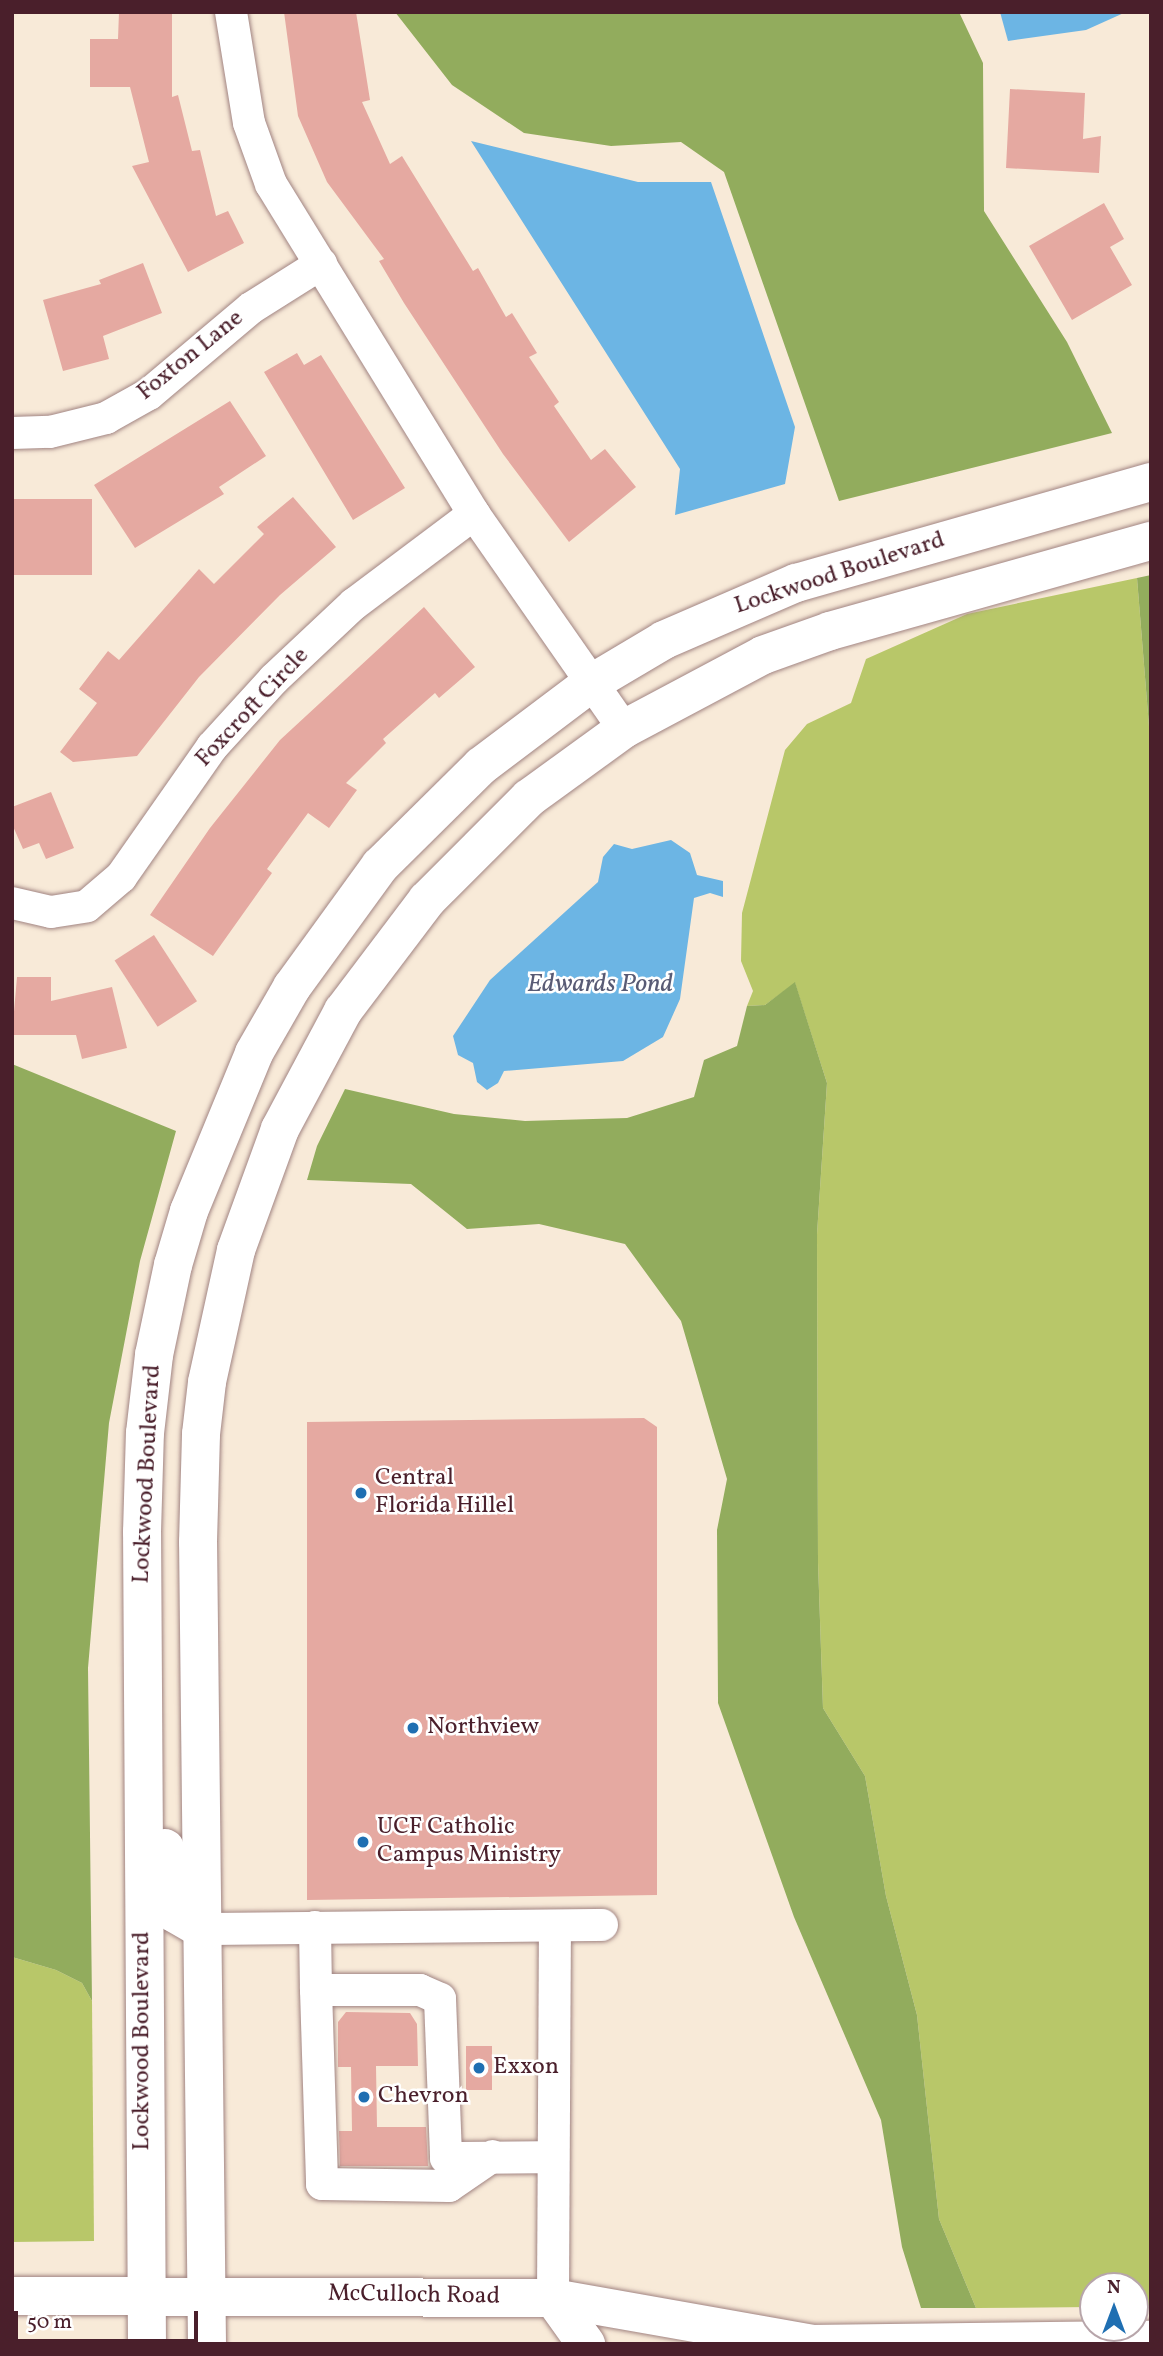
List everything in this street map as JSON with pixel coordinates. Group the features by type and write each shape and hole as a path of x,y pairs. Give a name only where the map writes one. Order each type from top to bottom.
{"main road":[{"name":"Lockwood Boulevard","path":"148,2344 148,2294 144,2260 142,1648 145,1433 167,1292 189,1210 233,1096 292,987 352,902 414,832 481,766 590,684 664,640 796,583 1151,482"},
{"name":"Lockwood Boulevard","path":"206,2344 198,1542 201,1434 221,1306 253,1194 280,1129 350,1000 386,949 480,844 529,798 624,729 751,661 830,631 1151,541"},
{"path":"167,1292 221,1306"},
{"path":"142,1648 165,1661 182,1686 184,1833 202,1862"},
{"path":"144,1718 164,1760 166,1885 174,1913 202,1929"},
{"name":"McCulloch Road","path":"12,2296 206,2294 553,2298 810,2344 1151,2340"},
{"path":"553,2298 586,2344"}],"street":[{"path":"231,12 248,123 271,184 474,514 590,684 624,729"},
{"name":"Foxton Lane","path":"12,433 50,432 117,412 149,394 251,308 321,264"},
{"name":"Foxcroft Circle","path":"12,903 51,912 87,906 121,877 212,747 274,679 354,604 474,514"},
{"path":"202,1929 602,1925"},
{"path":"553,2298 555,1926"},
{"path":"315,1927 322,2183 449,2186 493,2156"},
{"path":"316,1990 420,1990 440,1999 446,2158 552,2157"}],"green space":[{"path":"395,12 959,12 983,63 984,211 1067,342 1112,433 839,501 724,172 681,142 611,146 524,133 452,85"},
{"path":"1151,575 1151,751 1137,578"},
{"path":"1137,578 1151,751 1151,2306 1149,2272 1079,2272 1079,2307 976,2308 939,2219 917,2015 886,1896 865,1776 823,1708 818,1562 817,1234 827,1083 795,983 765,1005 747,1006 753,991 741,961 742,913 785,750 807,724 851,703 866,659 967,614"},
{"path":"795,982 827,1083 817,1234 818,1562 823,1708 865,1776 886,1896 917,2015 939,2219 976,2308 921,2308 902,2247 881,2120 794,1917 718,1703 717,1530 727,1479 681,1321 625,1244 539,1224 467,1229 411,1184 307,1180 317,1146 345,1089 454,1114 525,1121 627,1118 694,1097 704,1060 737,1046 747,1006 765,1005"},
{"path":"12,1064 176,1131 140,1261 109,1423 88,1668 92,2001 82,1983 56,1970 12,1957"},
{"path":"12,1957 56,1970 82,1983 92,2001 94,2241 12,2242"}],"water":[{"path":"1000,12 1126,12 1086,30 1008,41"},
{"path":"471,141 638,182 711,182 795,427 785,484 675,515 680,469"},
{"name":"Edwards Pond","path":"671,840 690,853 697,875 723,881 723,897 710,893 694,898 680,999 663,1037 623,1061 504,1071 498,1083 487,1090 477,1082 473,1063 458,1055 453,1036 490,980 598,882 603,857 614,844 632,849"}],"building":[{"path":"119,12 172,12 172,97 178,95 192,151 200,150 216,216 228,211 244,243 188,272 132,166 149,162 130,87 90,87 90,39 118,39"},
{"path":"284,12 356,12 370,100 362,102 390,164 402,156 473,271 478,268 506,317 512,313 537,353 529,357 559,402 554,406 591,460 605,449 636,487 569,542 503,454 404,303 379,261 384,259 327,182 298,116"},
{"path":"1010,89 1085,93 1083,139 1101,136 1099,173 1006,168"},
{"path":"1104,203 1124,239 1110,247 1132,285 1072,320 1029,246"},
{"path":"143,263 162,313 103,336 109,359 63,371 43,300 101,284 99,280"},
{"path":"297,353 304,365 321,355 405,488 353,520 264,372"},
{"path":"230,401 266,456 219,487 224,494 135,548 94,485"},
{"path":"293,497 336,547 280,595 199,677 137,756 73,762 60,752 97,703 79,689 108,651 119,660 199,569 214,584 264,534 257,527"},
{"path":"12,499 92,499 92,575 12,575"},
{"path":"424,607 475,667 439,698 435,693 383,739 386,743 346,783 357,790 329,828 308,813 267,869 272,873 213,956 150,915 210,828 280,740"},
{"path":"51,792 74,848 46,859 39,843 23,849 12,824 12,807"},
{"path":"154,935 197,1001 158,1027 115,961"},
{"path":"17,977 51,977 51,1001 112,987 127,1048 82,1059 76,1035 12,1035"},
{"name":"Northview","path":"644,1418 657,1427 657,1895 307,1900 307,1422"},
{"path":"346,2012 410,2013 417,2024 418,2066 376,2066 377,2127 426,2127 428,2166 340,2166 339,2131 352,2131 351,2067 338,2067 338,2022"},
{"name":"Exxon","path":"466,2046 492,2046 492,2090 466,2090"}],"place":[{"name":"Central Florida Hillel","path":"361,1493"},
{"name":"Northview","path":"413,1728"},
{"name":"UCF Catholic Campus Ministry","path":"363,1842"},
{"name":"Exxon","path":"479,2068"},
{"name":"Chevron","path":"364,2097"}]}
